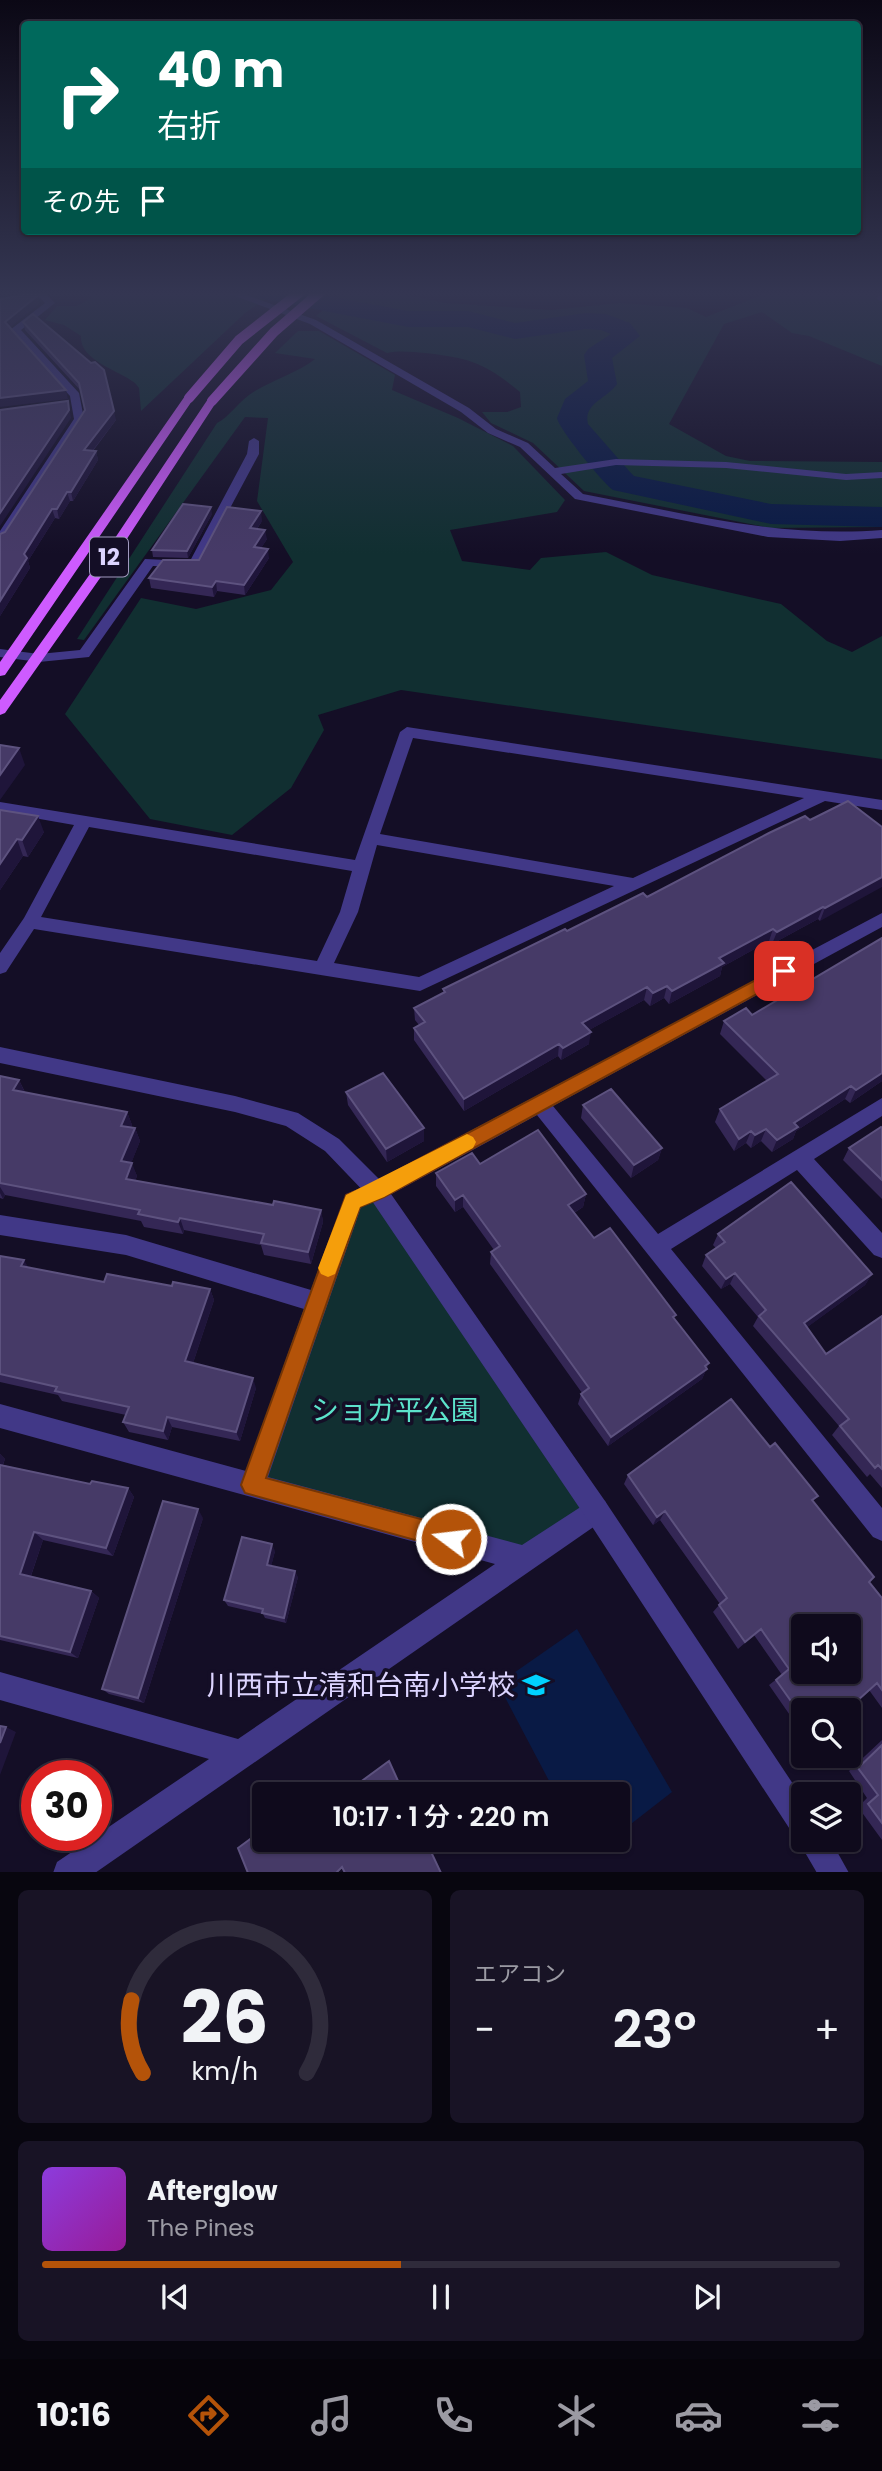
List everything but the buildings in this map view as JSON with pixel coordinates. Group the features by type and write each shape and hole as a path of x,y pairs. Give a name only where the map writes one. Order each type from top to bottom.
{"main road":[{"name":"12","path":"0,672 189,398 205,379"},
{"name":"12","path":"0,710 111,554 180,446 212,401 231,379"}],"street":[{"path":"0,540 79,419 75,395 61,379"},
{"path":"412,379 465,410 492,430 524,444 556,471 579,497 768,533 840,537 882,534"},
{"path":"64,405 76,403"},
{"path":"0,653 39,658 84,654 149,562 194,565 253,454 254,441"},
{"path":"556,471 616,462 726,465 846,477 882,475"},
{"path":"323,967 349,912 361,867 407,732 882,805"},
{"path":"30,922 420,984 823,796"},
{"path":"0,807 361,867"},
{"path":"0,967 30,922 84,821"},
{"path":"371,838 635,884"},
{"path":"253,1485 315,1302 353,1201 377,1191 882,919"},
{"path":"0,1055 235,1104 291,1119 332,1145 377,1191 596,1510 791,1806"},
{"path":"539,1103 882,1528"},
{"path":"657,1246 882,1107"},
{"path":"800,1158 882,1248"},
{"path":"0,1225 126,1245 315,1302"},
{"path":"0,1416 526,1559"},
{"path":"68,1872 596,1510"},
{"path":"0,1686 241,1754"},
{"path":"821,1852 834,1872"}],"green space":[{"path":"130,379 175,379 141,411 139,388"},
{"path":"278,379 394,379 392,390 458,418 513,446 565,500 557,512 450,530 462,561 530,570 541,558 606,552 652,575 781,604 827,641 852,652 882,636 882,759 401,690 318,715 324,730 291,788 232,835 150,819 65,714 141,598 196,609 271,590 293,562 257,501 268,418 245,417 84,640 77,639 217,423 249,395"},
{"path":"504,379 694,379 669,424 726,456 750,461 882,462 882,527 770,528 584,491 533,443 491,423 482,412 507,412 521,407 520,392"},
{"name":"ショガ平公園","path":"377,1191 596,1510 525,1559 253,1485 353,1201"}],"water":[{"path":"577,1629 672,1792 630,1825 630,1782 550,1782 498,1684"}],"waterway":[{"path":"602,379 603,384 580,400 576,406 573,411 573,425 590,442 606,466 624,483 771,514 882,517"}],"slow traffic":[{"path":"328,1268 353,1201 377,1191 467,1142"}],"place":[{"name":"川西市立清和台南小学校","path":"536,1685"}],"route":[{"path":"451,1539 253,1485 315,1302 353,1201 377,1191 784,971"}]}
